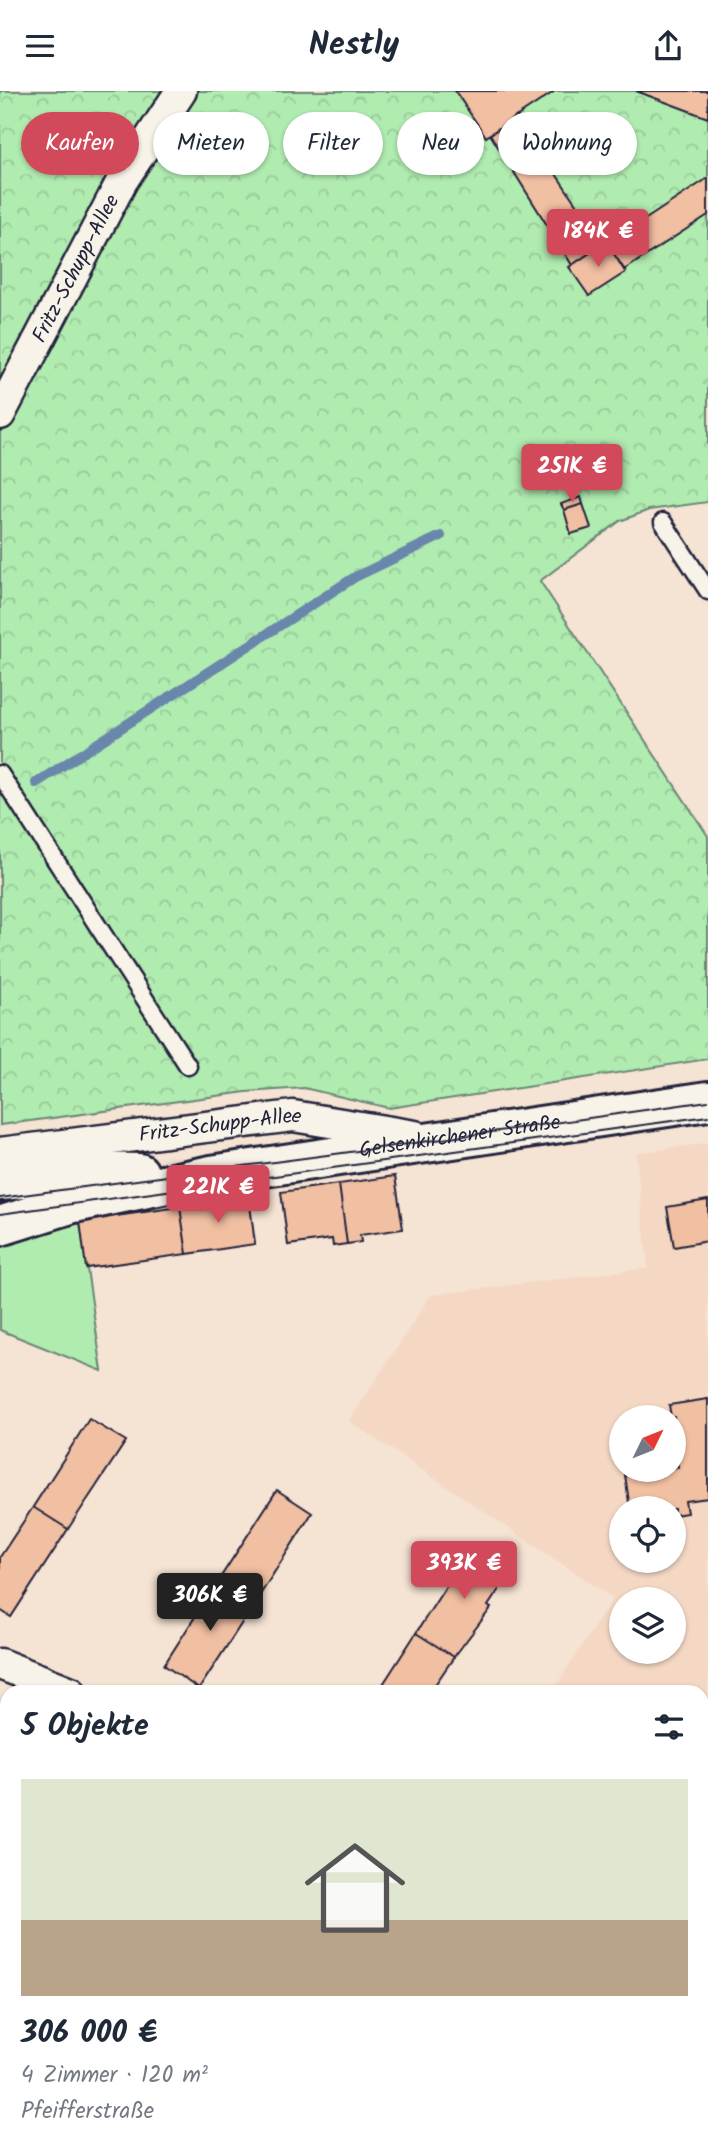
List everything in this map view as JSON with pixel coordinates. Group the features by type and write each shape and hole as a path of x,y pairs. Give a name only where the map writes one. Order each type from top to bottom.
{"main road":[{"name":"Gelsenkirchener Straße","path":"0,1226 70,1204 211,1175 708,1101"},
{"name":"Gelsenkirchener Straße","path":"0,1181 91,1173 211,1175"}],"street":[{"name":"Fritz-Schupp-Allee","path":"0,414 122,181 181,91"},
{"name":"Fritz-Schupp-Allee","path":"0,1153 293,1116 440,1139"},
{"path":"0,1664 53,1685"}],"lane":[{"path":"663,522 708,591"},
{"path":"0,774 188,1066"}],"shaded area":[{"path":"708,1143 708,1685 557,1685 609,1604 609,1664 686,1664 686,1587 609,1587 609,1595 349,1421 431,1295 648,1268 636,1153"}],"green space":[{"path":"0,91 708,91 708,502 649,510 620,521 540,581 708,836 708,1059 389,1108 304,1088 246,1092 0,1125"},
{"path":"80,1221 102,1371 0,1330 0,1248 39,1230"}],"building":[{"path":"455,91 555,91 524,112 498,112 498,129 486,137 484,112 469,112"},
{"path":"636,91 708,91 708,118"},
{"path":"498,129 498,147 490,134"},
{"path":"516,175 557,175 603,244 572,265"},
{"path":"708,178 708,215 624,270 608,244"},
{"path":"606,242 626,272 589,296 569,267"},
{"path":"581,497 583,504 564,510 561,504"},
{"path":"583,504 591,528 571,534 564,510"},
{"path":"395,1176 403,1229 360,1235 361,1242 347,1244 339,1184"},
{"path":"339,1184 347,1244 333,1246 332,1239 288,1245 281,1192"},
{"path":"249,1197 255,1244 187,1254 180,1207"},
{"path":"708,1200 708,1241 674,1247 667,1207"},
{"path":"180,1207 187,1254 86,1268 80,1221"},
{"path":"708,1399 708,1498 686,1501 686,1496 628,1496 626,1482 686,1482 686,1405 669,1405"},
{"path":"89,1419 126,1441 68,1529 33,1507"},
{"path":"277,1490 312,1513 256,1601 220,1578"},
{"path":"33,1507 68,1529 11,1617 0,1610 0,1557"},
{"path":"473,1544 512,1570 488,1606 491,1608 454,1657 416,1633"},
{"path":"220,1578 256,1601 202,1685 193,1685 164,1665"},
{"path":"416,1633 454,1657 435,1685 383,1685"}],"waterway":[{"path":"36,783 355,577 441,536"}],"tram line":[{"path":"0,1198 708,1101"},
{"path":"0,1214 708,1116"}]}
